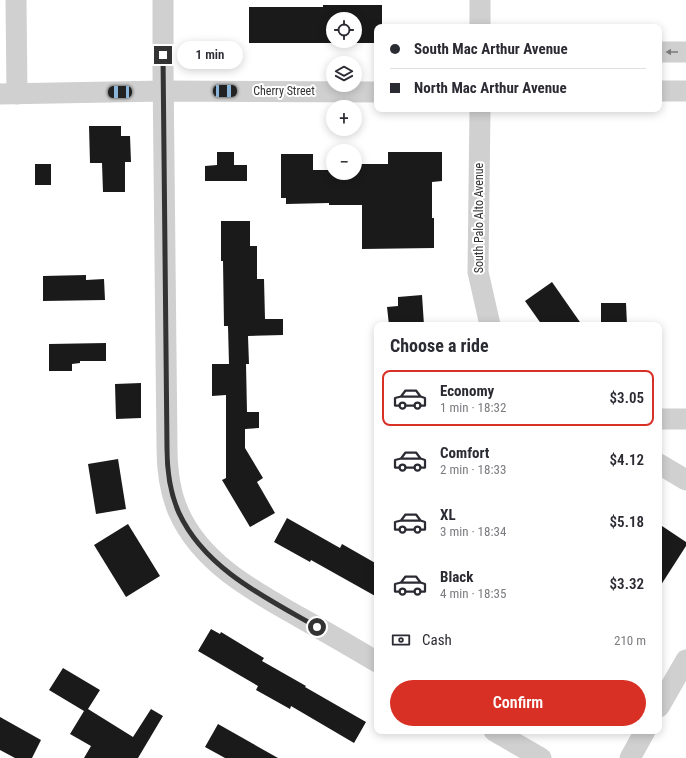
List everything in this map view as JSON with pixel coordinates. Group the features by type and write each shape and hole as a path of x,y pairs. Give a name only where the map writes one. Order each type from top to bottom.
{"street":[{"path":"9,94 16,0"},
{"path":"163,0 167,453 170,485 179,513 199,543 212,559 271,600 374,660"},
{"path":"480,0 480,24"},
{"path":"662,52 686,52"},
{"name":"Cherry Street","path":"9,94 164,91 374,92"},
{"path":"662,91 686,91"},
{"name":"South Palo Alto Avenue","path":"480,112 478,272 489,322"},
{"path":"662,419 686,419"},
{"path":"662,466 686,480"},
{"path":"662,702 686,660"},
{"path":"499,734 541,758"},
{"path":"630,758 643,734"}],"building":[{"path":"382,5 382,24 374,24 374,43 362,43 362,12 326,12 326,43 249,43 249,7"},
{"path":"89,126 121,126 121,136 130,136 131,162 125,162 125,192 103,192 102,163 90,163"},
{"path":"217,152 234,152 234,165 247,165 247,181 205,181 205,166 217,165"},
{"path":"388,152 442,152 442,181 432,182 434,248 362,249 362,205 329,205 329,203 286,204 286,198 281,198 281,154 313,154 313,170 326,170 326,180 362,180 362,164 388,164"},
{"path":"35,164 51,164 51,185 35,185"},
{"path":"221,221 250,221 250,246 257,246 257,279 264,279 265,319 283,319 283,335 248,336 249,364 246,364 247,412 259,412 259,428 245,429 245,448 263,478 257,482 275,513 250,527 222,480 226,478 226,395 212,396 212,364 229,364 228,326 224,326"},
{"path":"86,275 86,280 104,279 105,300 43,301 43,276"},
{"path":"552,282 580,322 540,322 525,301"},
{"path":"422,295 424,322 389,322 387,307 398,306 398,297"},
{"path":"601,303 626,303 627,322 601,322"},
{"path":"106,343 106,361 80,361 80,363 72,364 72,371 49,371 49,344"},
{"path":"141,383 141,418 116,419 115,384"},
{"path":"118,459 126,509 96,514 88,464"},
{"path":"287,518 340,548 342,544 374,562 374,595 311,560 310,562 274,542"},
{"path":"128,524 160,576 126,597 94,545"},
{"path":"662,526 686,542 686,546 662,583"},
{"path":"211,629 220,634 221,632 264,658 262,661 366,722 354,743 291,706 290,709 256,690 258,686 198,651"},
{"path":"63,668 100,690 88,709 133,737 151,709 163,716 138,758 84,758 91,746 70,734 84,711 49,690"},
{"path":"0,717 41,740 32,758 15,758 0,750"},
{"path":"218,724 278,758 225,758 205,747"}],"route":[{"path":"163,55 167,448 170,485 179,513 188,529 212,559 259,593 317,627"}]}
